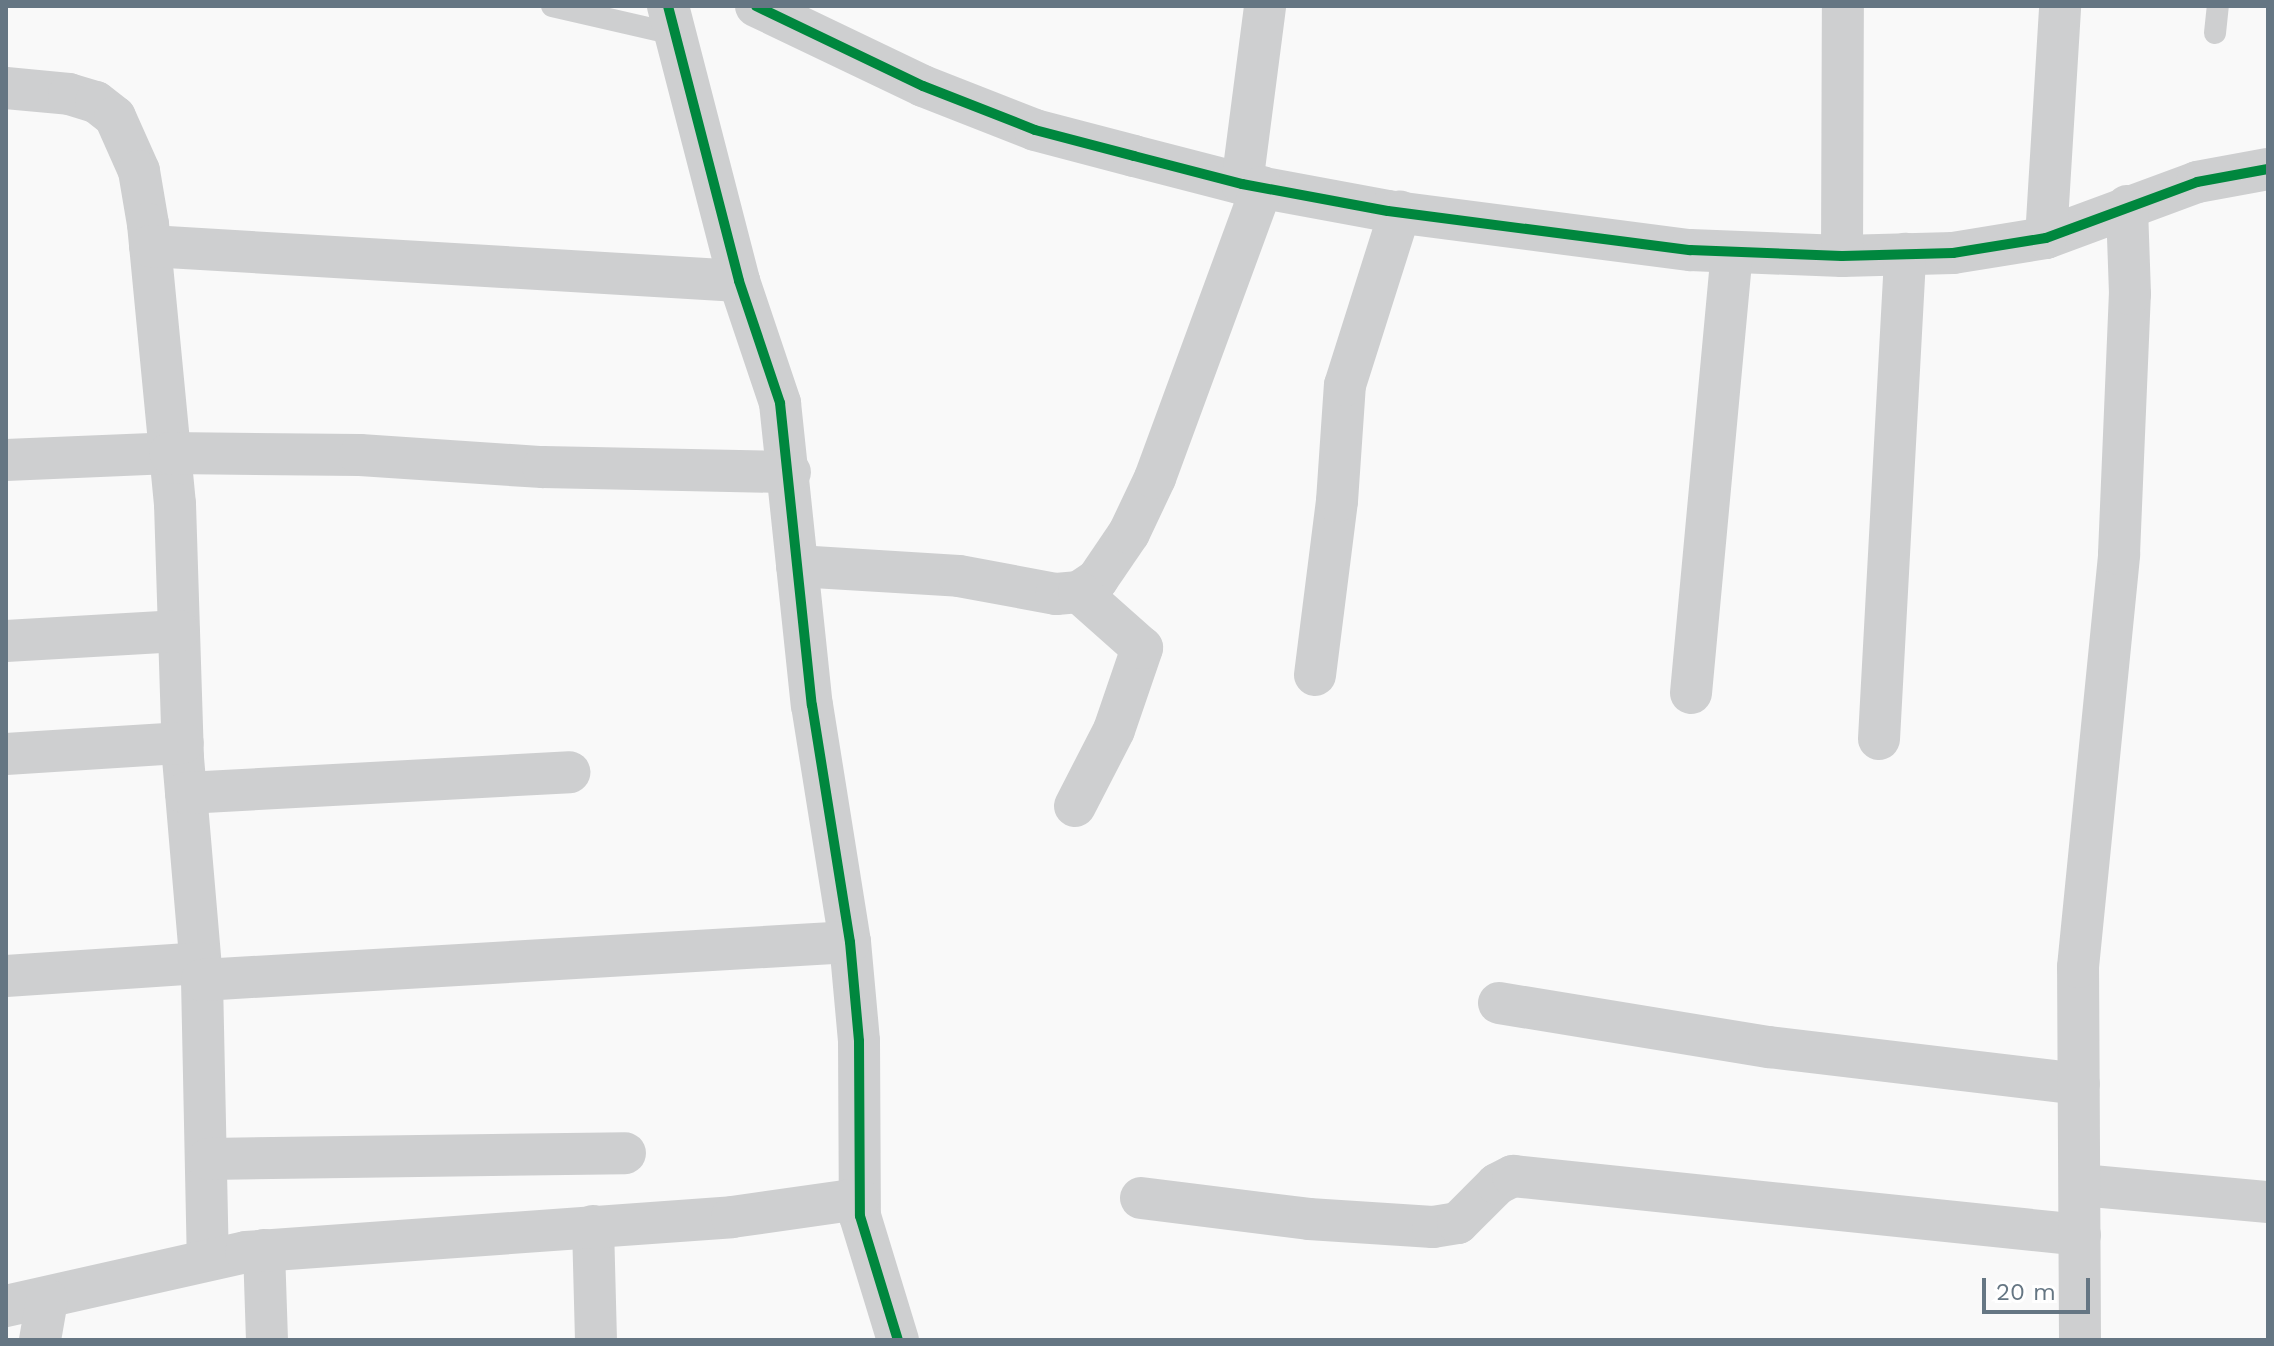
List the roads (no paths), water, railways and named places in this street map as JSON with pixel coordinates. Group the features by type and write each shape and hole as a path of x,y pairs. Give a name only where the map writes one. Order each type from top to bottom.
{"street":[{"path":"756,6 923,86 1035,130 1252,186 1400,212 1732,252 1842,256 1953,253 2046,238 2197,182 2268,169"},
{"path":"797,566 890,569 1044,593 1079,592 1097,580 1110,563 1155,478 1252,186 1265,6"},
{"path":"1842,256 1843,6"},
{"path":"2046,238 2060,6"},
{"path":"671,20 739,281 780,403 790,472 814,720 850,942 859,1041 859,1199 872,1264 898,1340"},
{"path":"6,88 69,94 96,102 115,117 139,171 150,246 170,453 183,743 201,971 208,1257"},
{"path":"2080,1340 2078,967 2119,554 2130,294 2127,206"},
{"path":"1315,675 1337,501 1345,385 1400,212"},
{"path":"150,246 739,281"},
{"path":"1691,693 1732,252"},
{"path":"1879,739 1905,254"},
{"path":"6,460 170,453 790,472"},
{"path":"1075,806 1114,730 1142,648 1079,592"},
{"path":"6,641 179,631"},
{"path":"6,754 183,743"},
{"path":"186,793 569,772"},
{"path":"6,976 201,971 850,942"},
{"path":"1499,1003 1769,1047 2079,1084"},
{"path":"208,1159 625,1153"},
{"path":"1141,1198 1309,1219 1433,1227 1458,1223 1497,1184 1513,1176 2080,1235"},
{"path":"2081,1185 2268,1202"},
{"path":"6,1306 43,1320 208,1257 264,1250 732,1217 859,1199"},
{"path":"593,1226 596,1340"},
{"path":"264,1250 267,1340"}],"lane":[{"path":"552,6 671,20"},
{"path":"2215,33 2218,6"}]}
